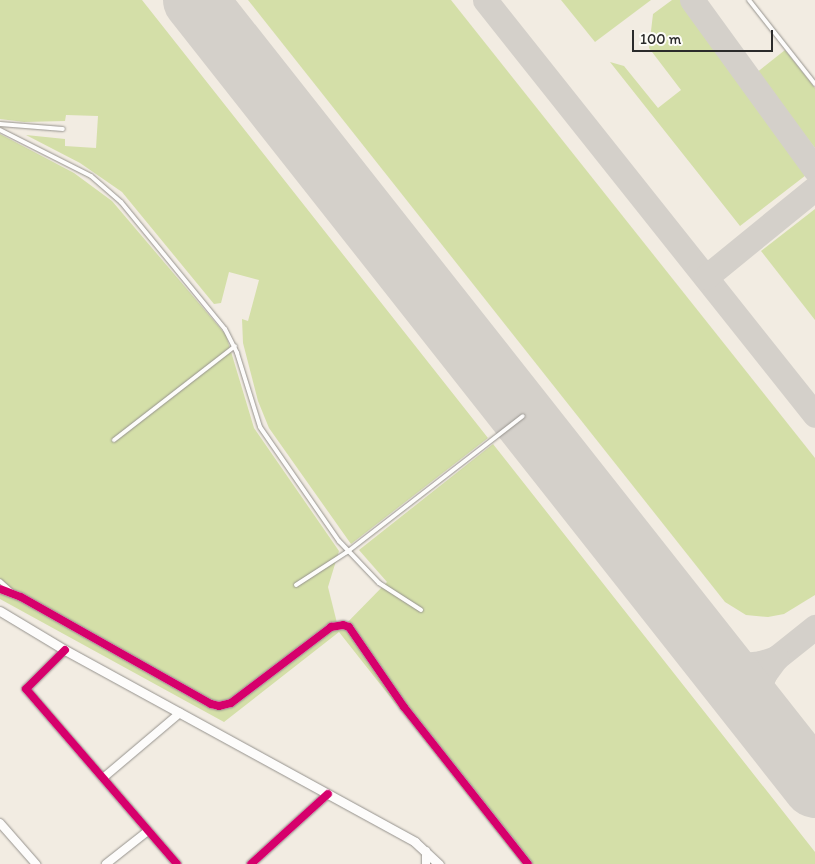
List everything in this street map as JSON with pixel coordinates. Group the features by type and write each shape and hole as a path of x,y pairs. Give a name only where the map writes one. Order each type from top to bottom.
{"street":[{"path":"0,589 14,594 211,704 219,706 231,703 331,627 343,624 349,627 404,707 528,864"},
{"path":"0,611 65,650 415,842 439,864"},
{"path":"65,650 26,689 177,864"},
{"path":"103,778 180,713"},
{"path":"251,864 328,794"},
{"path":"0,823 36,864"},
{"path":"0,838 7,831"},
{"path":"106,864 148,831"},
{"path":"426,851 426,864"}],"lane":[{"path":"749,0 815,84"},
{"path":"0,124 63,129"},
{"path":"0,130 91,176 112,193 219,321 235,346 253,410 264,434 347,552 379,582 421,610"},
{"path":"114,440 235,346"},
{"path":"296,585 347,552 523,416"},
{"path":"0,581 14,594"}],"green space":[{"path":"0,0 142,0 488,438 351,544 269,428 258,401 243,343 242,319 248,321 259,280 229,272 221,303 214,304 122,192 80,163 26,135 65,139 65,146 96,148 98,116 66,115 65,121 24,122 0,119"},
{"path":"248,0 451,0 815,458 815,595 784,614 768,617 746,615 725,602"},
{"path":"561,0 651,0 595,42"},
{"path":"672,0 683,0 810,172 740,226 610,62 624,66 658,108 681,90 649,48 653,14"},
{"path":"785,50 815,88 815,148 756,73"},
{"path":"0,134 74,173 112,201 226,335 254,428 339,551 328,587 339,631 387,582 359,550 493,444 815,852 815,864 522,864 339,632 224,722 0,599"},
{"path":"815,209 815,320 761,251"}],"taxiway":[{"path":"485,0 815,415"},
{"path":"692,0 815,169"},
{"path":"706,277 815,188"},
{"path":"712,654 727,662 743,665 761,663 776,658 815,627"},
{"path":"761,717 760,684 765,673 776,658"}],"runway":[{"path":"195,0 815,786"}],"cycle path":[{"path":"0,589 21,597 211,704 219,706 231,703 331,627 343,625 349,627 404,707 528,864"},
{"path":"65,650 26,689 177,864"},
{"path":"251,864 328,794"}]}
